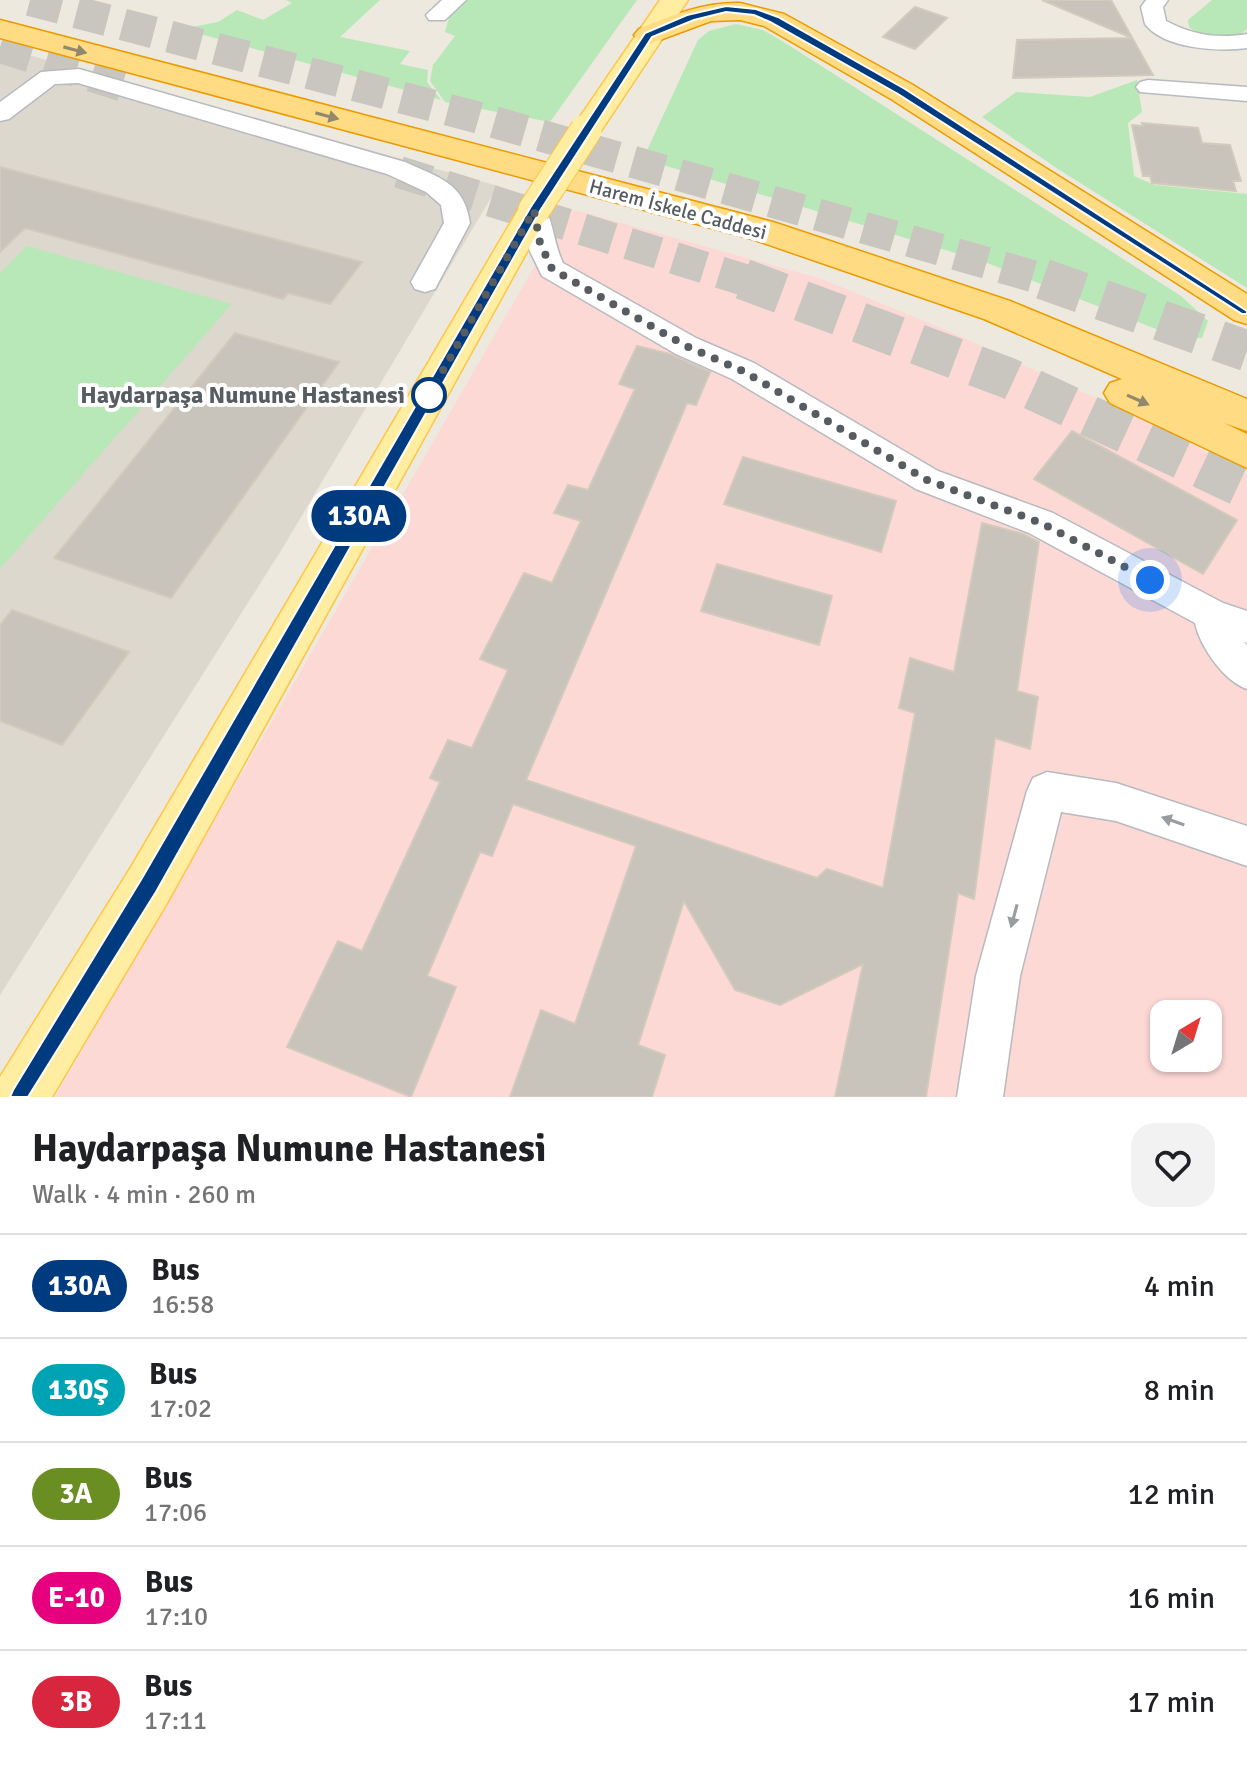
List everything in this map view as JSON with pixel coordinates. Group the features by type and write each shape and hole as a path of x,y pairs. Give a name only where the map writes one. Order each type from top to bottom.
{"highway":[{"name":"Harem İskele Caddesi","path":"0,5 787,212 949,260 1034,292"},
{"path":"649,35 691,18 726,9 756,12 774,20 902,92 1247,311"},
{"name":"Harem İskele Caddesi","path":"0,29 761,230 891,282 1242,442"}],"main road":[{"path":"20,1097 149,885 534,210 674,0"}],"street":[{"path":"437,15 455,0"},
{"path":"1157,0 1152,7 1156,24 1180,38 1217,46 1247,41"},
{"path":"0,114 49,77 79,76 396,168 435,186 454,202 457,223 425,282"},
{"path":"1148,87 1247,94"},
{"path":"534,210 540,243 552,269 686,346 743,371 927,480 1041,523 1211,614 1247,627"},
{"path":"1211,614 1215,632 1247,673"},
{"path":"980,1097 998,976 1047,791 1116,802 1247,846"}],"shaded area":[{"path":"0,47 498,186 282,549 0,995"},
{"path":"568,208 822,279 946,330 1169,431 1247,475 1247,1097 55,1097"}],"green space":[{"path":"286,0 380,0 340,37 410,51 400,64 428,70 427,82 441,100 182,29 218,22 237,10 263,20 292,3"},
{"path":"454,0 637,0 550,122 445,102 430,81 433,65 455,36 445,32"},
{"path":"1212,0 1247,0 1247,29 1233,36 1218,38 1189,27 1188,20"},
{"path":"736,24 763,30 787,44 1181,296 1208,321 1202,338 1179,338 982,261 643,159 698,40 709,31"},
{"path":"1137,80 1142,112 1128,123 1134,176 1155,185 1247,194 1247,288 1058,169 982,117 1016,92 1090,97"},
{"path":"27,246 232,304 0,569 0,273"}],"building":[{"path":"1042,0 1111,0 1153,75 1013,78 1017,40 1132,38"},
{"path":"915,7 947,18 915,49 883,37"},
{"path":"1142,123 1198,128 1202,143 1230,145 1241,181 1233,181 1236,191 1152,183 1150,176 1143,176 1132,125 1143,126"},
{"path":"0,167 362,262 330,304 288,293 283,299 25,228 0,252"},
{"path":"235,333 339,362 171,598 54,558"},
{"path":"637,346 670,354 710,372 696,405 687,403 526,780 817,878 827,869 883,888 915,713 899,708 910,658 954,672 982,523 1023,534 1039,542 1017,691 1038,697 1030,749 995,738 974,899 958,893 926,1097 835,1097 863,964 780,1005 735,990 684,901 638,1045 665,1055 652,1097 510,1097 541,1010 575,1024 636,846 513,804 492,856 480,852 427,976 456,987 411,1097 287,1047 338,941 362,951 440,782 430,778 448,740 472,748 508,670 480,659 524,573 552,583 581,521 554,513 568,485 588,490 635,389 619,384"},
{"path":"1072,431 1237,520 1203,574 1034,479"},
{"path":"743,457 896,501 881,552 724,504"},
{"path":"717,564 832,596 819,645 701,611"},
{"path":"12,610 129,652 62,745 0,721 0,625"}],"tunnel":[{"path":"30,0 476,117 1043,279"},
{"path":"0,47 127,87"},
{"path":"399,172 748,281"},
{"path":"743,279 1008,378 1247,489"},
{"path":"1043,279 1050,281"},
{"path":"1043,279 1247,351"}],"bus line":[{"name":"130A","path":"20,1097 149,885 534,210 649,35 711,11 726,9 756,12 774,20 902,92 1247,311"}],"place":[{"name":"Haydarpaşa Numune Hastanesi","path":"429,395"}],"route":[{"path":"429,395 534,210 540,243 552,269 686,346 743,371 927,480 1041,523 1150,580"}]}
